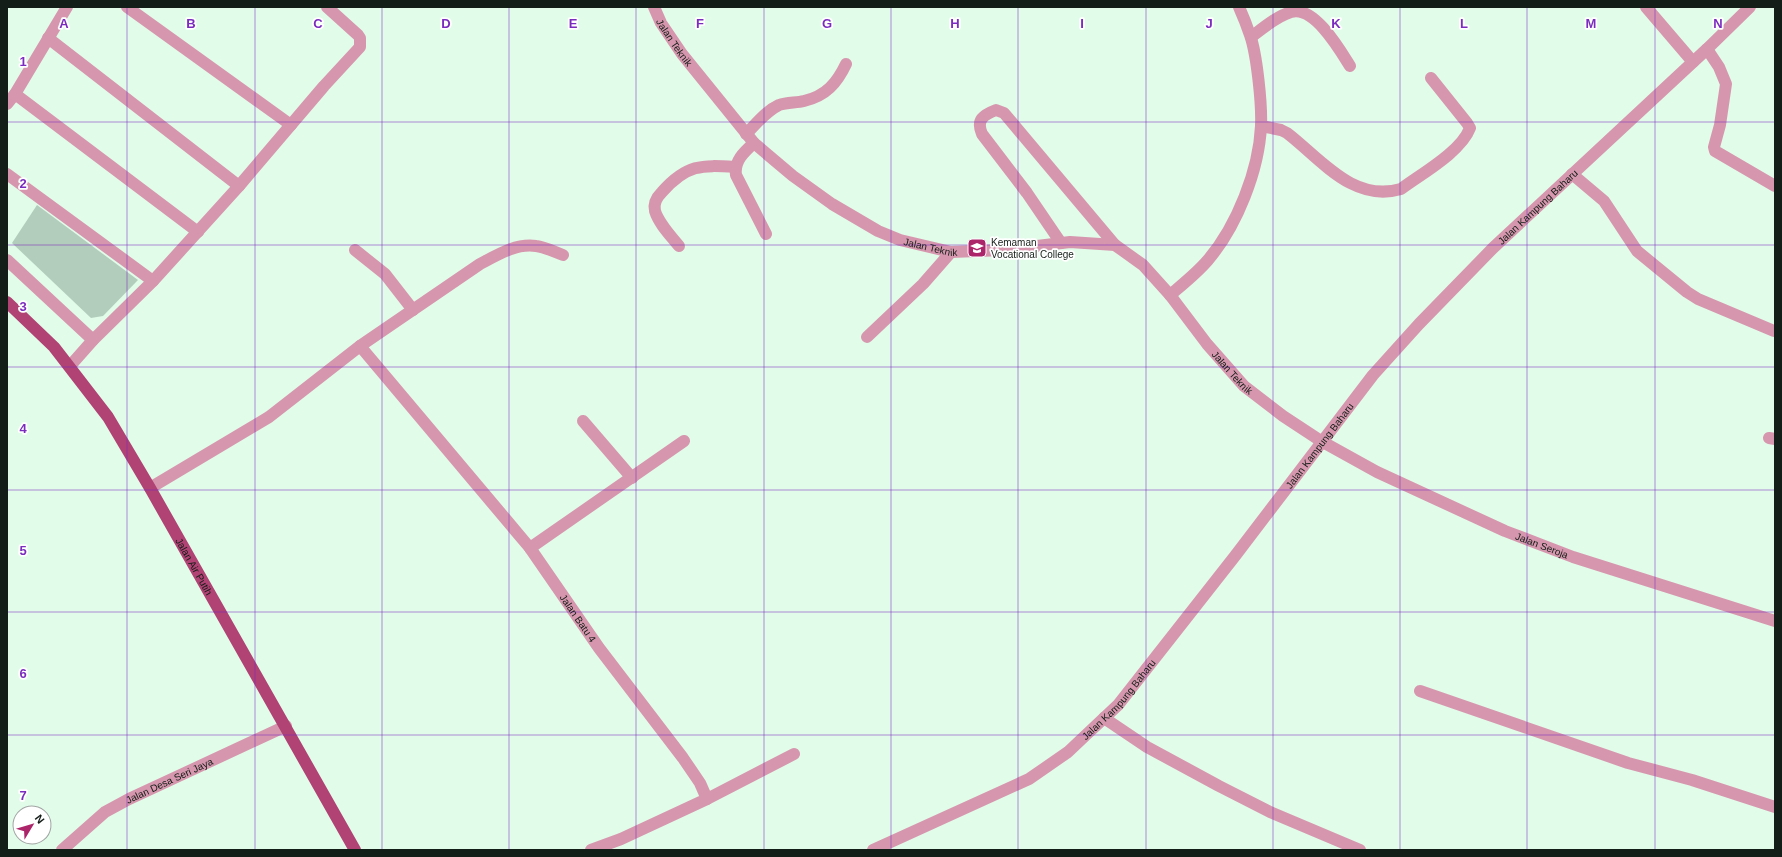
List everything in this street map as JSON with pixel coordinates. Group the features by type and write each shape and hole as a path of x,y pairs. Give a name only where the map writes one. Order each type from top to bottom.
{"main road":[{"name":"Jalan Air Putih","path":"7,302 54,347 108,417 286,726 355,850"}],"street":[{"path":"7,104 15,94 67,7"},
{"path":"127,7 291,125"},
{"path":"70,366 93,340 153,281 198,232 324,86 360,47 360,38 358,35 327,7"},
{"name":"Jalan Teknik","path":"654,7 661,23 682,54 750,139 793,176 832,204 878,231 900,240 952,252 1004,250 1061,243 1114,245 1143,265 1170,295 1206,344 1244,386 1283,416 1321,441"},
{"path":"1170,295 1208,260 1240,209 1256,158 1261,126 1258,86 1251,37 1239,7"},
{"path":"1646,7 1693,62"},
{"name":"Jalan Kampung Baharu","path":"873,850 1029,778 1068,752 1104,718 1118,704 1192,611 1285,492 1321,441 1373,375 1419,324 1493,248 1707,49 1750,7"},
{"path":"1251,37 1287,14 1297,11 1317,21 1328,32 1350,66"},
{"path":"48,38 239,186"},
{"path":"1707,49 1720,67 1726,84 1720,125 1714,151 1775,186"},
{"path":"766,234 736,175 736,167 750,139 771,110 779,106 803,101 825,93 835,84 846,64"},
{"path":"1261,126 1281,130 1287,133 1322,164 1348,183 1363,188 1394,191 1401,188 1451,152 1464,138 1470,128 1431,78"},
{"path":"15,94 198,232"},
{"path":"1061,243 1027,193 982,134 979,126 980,122 989,113 996,110 1004,112 1114,245"},
{"path":"679,246 657,215 655,210 657,198 673,180 691,168 709,165 736,167"},
{"path":"7,174 153,281"},
{"path":"1572,174 1604,201 1637,251 1687,292 1698,299 1774,331"},
{"path":"150,488 269,417 360,346 480,264 501,252 519,246 536,246 563,255"},
{"path":"355,250 385,274 413,310"},
{"path":"867,337 923,284 952,252"},
{"path":"7,260 93,340"},
{"name":"Jalan Batu 4","path":"360,346 530,548 599,648 683,758 700,783 707,799"},
{"path":"583,420 632,478"},
{"path":"530,548 684,441"},
{"name":"Jalan Seroja","path":"1321,441 1377,472 1505,532 1573,557 1775,621"},
{"path":"1420,691 1628,763 1692,780 1775,807"},
{"path":"1104,718 1147,748 1270,812 1360,850"},
{"name":"Jalan Desa Seri Jaya","path":"62,850 105,812 286,726"},
{"path":"591,850 621,839 707,799 794,754"}],"building":[{"path":"37,205 138,280 103,316 91,318 12,243"}],"place":[{"name":"Kemaman Vocational College","path":"977,248"}]}
